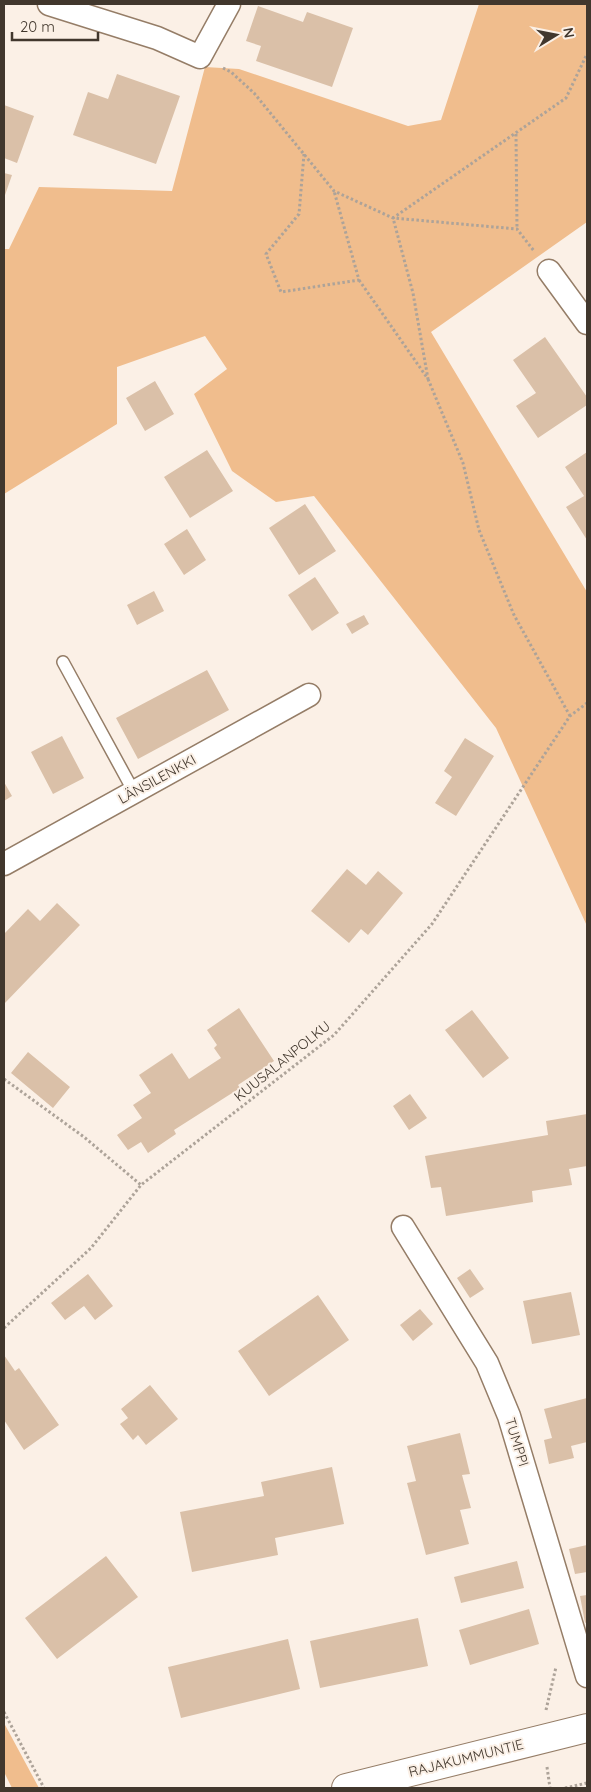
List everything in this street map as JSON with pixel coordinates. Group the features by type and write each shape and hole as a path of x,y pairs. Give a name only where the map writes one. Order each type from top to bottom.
{"street":[{"path":"49,4 157,38 200,57 229,4"},
{"path":"549,271 587,323"},
{"name":"LÄNSILENKKI","path":"4,864 309,695"},
{"name":"TUMPPI","path":"403,1227 487,1363 509,1416 587,1676"},
{"name":"RAJAKUMMUNTIE","path":"346,1788 587,1728"}],"lane":[{"path":"63,662 134,792"}],"path":[{"path":"393,218 566,98 587,54"},
{"path":"200,57 231,72 242,82 334,191 359,280 428,379"},
{"path":"516,133 517,229 549,271"},
{"path":"304,154 299,214 266,254 281,292 359,280"},
{"path":"334,191 393,218 517,229"},
{"path":"393,218 412,293 428,379 463,463 479,530 514,615 570,716"},
{"name":"KUUSALANPOLKU","path":"4,1328 91,1248 141,1185 334,1036 432,924 570,716 587,703"},
{"path":"4,1079 84,1137 141,1185"},
{"path":"543,1717 550,1698 559,1648 572,1629"},
{"path":"4,1712 44,1788"},
{"path":"565,1788 587,1783"}],"shaded area":[{"path":"479,4 587,4 587,222 431,332 587,592 587,926 496,728 314,496 276,502 232,471 194,394 227,369 205,336 117,367 117,424 4,494 4,249 9,249 39,187 172,191 205,67 239,69 408,126 441,120"},
{"path":"4,1723 39,1788 12,1788 4,1772"}],"building":[{"path":"258,6 303,22 307,12 353,28 332,87 256,61 261,46 246,41"},
{"path":"117,74 180,96 156,164 73,135 88,92 108,99"},
{"path":"4,105 34,116 17,163 4,158"},
{"path":"4,173 12,175 4,198"},
{"path":"545,337 587,397 587,405 538,438 516,406 536,393 513,360"},
{"path":"155,381 174,414 145,431 126,398"},
{"path":"207,450 233,491 190,518 164,477"},
{"path":"587,452 587,540 566,507 584,496 565,467"},
{"path":"305,504 336,551 299,575 269,528"},
{"path":"187,529 206,560 184,575 164,544"},
{"path":"315,577 339,613 312,631 288,595"},
{"path":"154,591 164,611 137,625 127,605"},
{"path":"364,615 369,624 352,634 346,624"},
{"path":"207,670 229,710 138,759 116,718"},
{"path":"62,736 84,778 53,794 31,752"},
{"path":"465,738 494,756 456,816 435,803 452,777 444,771"},
{"path":"4,782 12,796 4,801"},
{"path":"347,869 366,885 378,871 403,893 368,935 361,929 349,943 311,911"},
{"path":"57,903 80,925 4,1004 4,934 28,909 40,921"},
{"path":"239,1008 274,1061 238,1085 240,1088 174,1130 176,1134 148,1153 141,1142 128,1150 117,1135 142,1118 133,1105 151,1093 139,1075 172,1053 189,1079 221,1058 214,1048 217,1045 207,1030"},
{"path":"472,1010 509,1058 483,1078 445,1030"},
{"path":"28,1052 70,1087 53,1108 11,1073"},
{"path":"410,1094 427,1118 409,1130 393,1106"},
{"path":"587,1114 587,1166 569,1169 572,1185 532,1191 533,1202 446,1216 441,1187 431,1188 425,1156 548,1135 546,1121"},
{"path":"470,1269 484,1289 470,1298 457,1278"},
{"path":"88,1274 113,1306 95,1320 84,1306 65,1320 51,1303"},
{"path":"571,1292 580,1335 532,1344 523,1301"},
{"path":"318,1295 349,1340 269,1396 238,1351"},
{"path":"420,1309 433,1324 413,1341 400,1325"},
{"path":"4,1355 15,1371 19,1368 59,1425 24,1450 4,1420"},
{"path":"150,1385 178,1419 146,1445 138,1435 133,1440 120,1424 128,1418 121,1409"},
{"path":"587,1398 587,1442 571,1446 574,1458 549,1464 544,1440 552,1438 544,1409"},
{"path":"460,1433 470,1474 462,1475 471,1508 460,1510 469,1544 426,1555 407,1483 416,1481 407,1446"},
{"path":"332,1467 344,1524 275,1538 278,1555 192,1572 180,1512 264,1496 261,1482"},
{"path":"587,1545 587,1572 575,1574 569,1549"},
{"path":"106,1556 138,1597 57,1659 25,1618"},
{"path":"517,1561 524,1588 461,1603 454,1577"},
{"path":"587,1595 587,1622 585,1623 580,1596"},
{"path":"529,1609 539,1644 470,1665 459,1630"},
{"path":"418,1618 428,1666 320,1688 310,1641"},
{"path":"288,1639 300,1689 181,1718 168,1667"}]}
